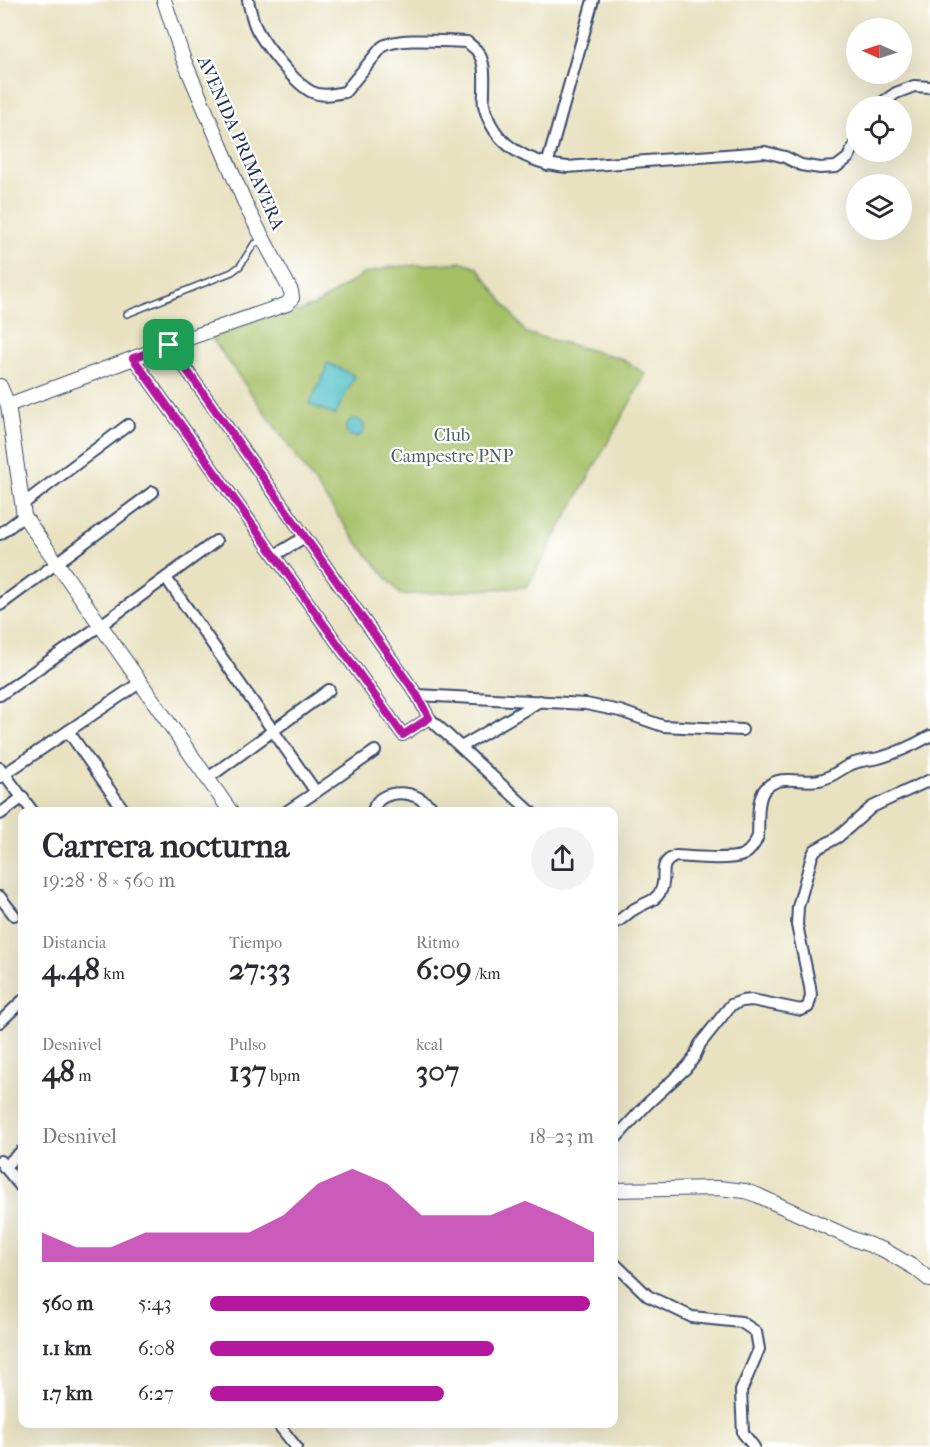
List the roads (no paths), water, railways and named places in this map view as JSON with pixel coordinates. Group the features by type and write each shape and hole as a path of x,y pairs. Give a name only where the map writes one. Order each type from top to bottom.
{"street":[{"name":"AVENIDA PRIMAVERA","path":"164,0 183,58 248,210 291,291 292,298 286,304 169,345"},
{"path":"248,0 255,27 274,55 310,91 322,95 345,92 382,47 388,43 401,40 467,42 478,52 484,70 484,104 491,125 502,140 517,152 547,165 567,167 765,152 785,157 801,165 820,168 836,167 846,160"},
{"path":"547,165 593,0"},
{"path":"892,96 914,86 930,87"},
{"path":"8,405 169,345 417,695 429,718 526,807"},
{"path":"133,358 403,735 429,718"},
{"path":"0,386 8,405 24,510 101,626 228,807"},
{"path":"0,534 24,510 128,425"},
{"path":"0,605 153,492"},
{"path":"274,555 305,537"},
{"path":"0,695 101,626 216,541"},
{"path":"166,578 316,792"},
{"path":"29,807 2,773 141,682"},
{"path":"208,778 328,690"},
{"path":"417,695 586,704 620,711 663,726 742,730"},
{"path":"461,747 540,701"},
{"path":"68,731 121,807"},
{"path":"618,922 632,910 657,896 663,886 664,867 668,860 676,856 736,857 748,852 758,836 760,798 772,783 782,780 819,780 852,764 892,754 930,736"},
{"path":"294,807 375,751"},
{"path":"618,1136 647,1104 686,1068 694,1058 700,1044 731,1005 752,1000 801,1010 808,1007 811,996 810,987 797,925 798,907 812,855 815,850 838,837 872,807 930,780"},
{"path":"374,807 380,798 391,794 405,794 418,798 431,807"},
{"path":"0,814 22,797"},
{"path":"0,897 14,915"},
{"path":"0,1022 18,1007"},
{"path":"18,1154 2,1164 18,1183"},
{"path":"618,1190 718,1188 751,1193 853,1239 884,1250 915,1268 930,1280"},
{"path":"618,1267 648,1296 693,1317 741,1322 756,1332 759,1349 741,1390 743,1433 754,1447"},
{"path":"281,1428 296,1447"}],"lane":[{"path":"127,314 232,272 240,266 254,244 264,240"}],"water":[{"path":"328,363 355,376 335,415 309,404"},
{"path":"355,419 361,422 364,428 361,434 355,437 349,434 346,428 349,422"}],"park label":[{"name":"Club Campestre PNP","path":"452,445"}]}
